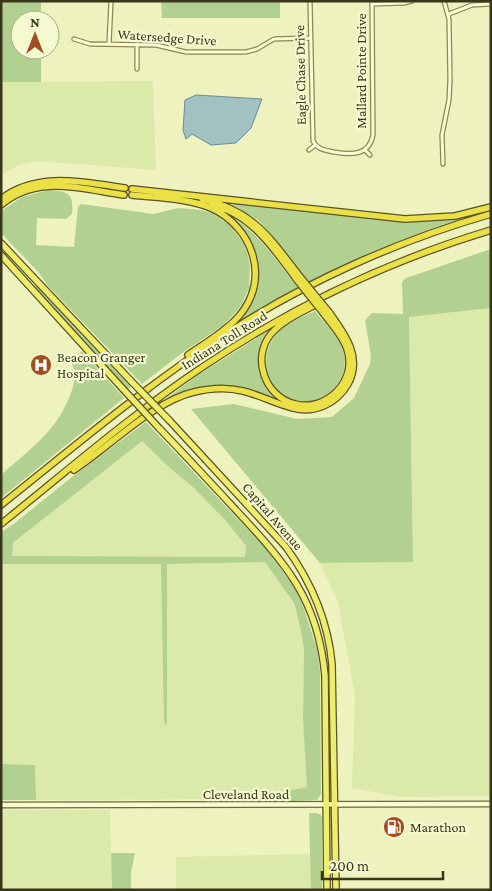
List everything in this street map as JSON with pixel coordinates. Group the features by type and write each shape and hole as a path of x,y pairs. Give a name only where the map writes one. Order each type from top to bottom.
{"highway":[{"path":"1,199 22,186 58,180 125,188"},
{"path":"1,206 18,194 40,186 57,186 124,195"},
{"path":"57,479 76,469 154,411 172,400 192,392 228,388 259,395 293,408 306,410 319,408 341,394 348,383 353,368 348,340 299,279 253,227 235,214 222,209 194,202 132,192 202,195 406,219 455,216 491,207"},
{"path":"189,195 222,204 246,216 268,235 299,279"},
{"path":"163,377 180,361 234,320 248,303 253,291 255,277 254,262 245,236 237,225 224,215 194,202"},
{"name":"Indiana Toll Road","path":"1,506 163,377 228,333 277,304 336,274 405,244 491,214"},
{"name":"Indiana Toll Road","path":"1,524 150,405 200,368 257,332 356,280 430,250 491,230"},
{"name":"Capital Avenue","path":"1,243 286,547 302,570 315,594 327,630 332,664 336,890"},
{"name":"Capital Avenue","path":"1,255 278,555 305,599 318,632 324,665 327,890"},
{"path":"326,313 347,348 349,368 346,378 338,391 320,403 296,405 285,401 274,393 267,384 262,372 261,358 264,345 271,334 282,324 356,280"}],"main road":[{"name":"Cleveland Road","path":"1,805 491,804"}],"street":[{"path":"109,44 111,1"},
{"name":"Eagle Chase Drive","path":"310,1 312,136 316,146"},
{"path":"372,2 404,3 412,1"},
{"path":"443,164 442,135 450,97 449,14 444,1"},
{"name":"Mallard Pointe Drive","path":"365,150 370,144 372,135 372,2"},
{"path":"449,14 472,5 491,4"},
{"name":"Watersedge Drive","path":"74,39 90,44 156,45 186,52 246,52 257,49 274,39 310,38"},
{"path":"137,44 137,69"},
{"path":"309,150 316,146 326,151 352,155 365,150 370,155"}],"green space":[{"path":"1,1 41,1 41,10 10,10 10,60 41,60 41,82 1,82"},
{"path":"161,1 280,1 280,18 162,18"},
{"path":"153,81 156,170 37,161 19,165 1,175 1,82"},
{"path":"48,190 65,192 71,197 72,214 66,219 37,218 36,245 74,247 78,207 81,204 154,214 178,208 212,213 231,226 244,244 248,255 250,266 249,288 242,304 222,326 182,353 142,384 48,286 39,273 1,233 1,211 22,197"},
{"path":"225,200 396,221 431,220 488,211 442,225 397,242 309,282 258,220"},
{"path":"233,218 261,241 298,288 235,324 241,316 256,279 249,240"},
{"path":"491,249 491,308 409,317 413,562 320,563 191,409 234,404 297,419 332,417 354,398 370,364 371,356 365,320 372,313 403,314 402,282 406,278"},
{"path":"37,285 131,387 128,389 121,383 34,287"},
{"path":"491,308 491,796 401,797 352,788 355,696 338,602 320,563 413,562 409,317"},
{"path":"315,311 340,342 345,358 344,369 341,378 328,394 309,402 298,401 279,391 273,384 266,364 267,354 270,344 284,327"},
{"path":"271,329 261,352 259,367 262,379 276,400 220,387 159,404 198,375"},
{"path":"82,351 124,398 1,498 1,475 42,438 59,417 72,390 75,379 74,368 70,361"},
{"path":"146,422 269,552 294,587 303,606 317,649 320,672 321,794 317,800 249,803 250,799 307,787 303,720 304,649 300,626 294,603 265,562 167,564 166,726 164,721 161,564 1,564 1,532","holes":["142,441 194,488 226,521 246,546 245,557 12,556 13,543"]},
{"path":"142,440 171,469 194,488 226,521 246,546 245,557 12,557 13,544"},
{"path":"265,562 294,603 300,626 304,649 303,720 308,788 250,799 36,800 35,765 1,764 1,564 162,564 164,721 167,721 167,564"},
{"path":"1,764 35,765 36,800 1,800"},
{"path":"1,810 110,810 112,890 1,890"},
{"path":"309,813 317,813 322,818 322,890 311,890"},
{"path":"111,853 135,853 131,872 131,889 176,890 112,890"},
{"path":"311,854 311,890 176,890 176,857"}],"water":[{"path":"196,95 262,99 251,128 236,143 211,145 192,134 186,139 183,130 185,100"}],"place":[{"name":"Beacon Granger Hospital","path":"41,365"},
{"name":"Marathon","path":"394,827"}]}
